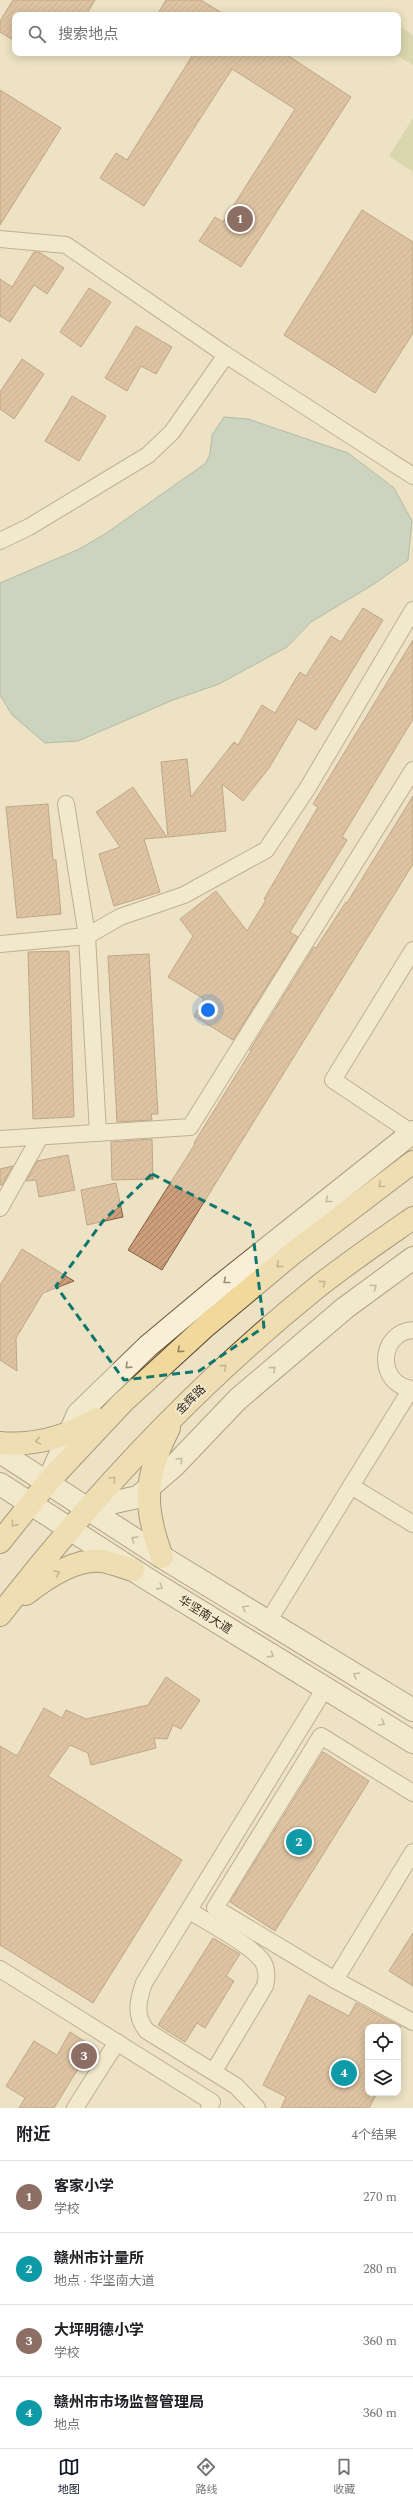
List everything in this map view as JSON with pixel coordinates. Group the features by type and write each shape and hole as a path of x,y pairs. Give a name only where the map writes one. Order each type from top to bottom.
{"main road":[{"path":"48,1482 78,1414 148,1346 221,1285 412,1132"},
{"path":"0,1542 48,1482 124,1402 207,1325 292,1254 413,1162"},
{"name":"金辉路","path":"1,1614 68,1529 175,1415 224,1368 316,1289 413,1218"},
{"path":"87,1508 138,1497 174,1466 238,1399 345,1308 413,1258"},
{"path":"0,1443 22,1443 68,1434 101,1417 124,1402"},
{"path":"162,1557 148,1513 149,1488 160,1446 175,1415"},
{"path":"0,1452 162,1557 413,1710"},
{"name":"华坚南大道","path":"0,1484 133,1570 413,1742"},
{"path":"1,1614 54,1574 76,1565 101,1561 133,1570"}],"street":[{"path":"0,238 66,245 226,355 413,476"},
{"path":"0,541 30,527 148,455 172,432 226,355"},
{"path":"0,944 87,936 120,917 184,895 266,850 307,789 411,617"},
{"path":"0,1139 190,1127 413,770"},
{"path":"66,804 87,936 98,1133"},
{"path":"412,1132 333,1080 413,950"},
{"path":"0,1208 40,1137"},
{"path":"268,1622 412,1389 394,1380 387,1368 386,1353 396,1337 413,1330"},
{"path":"351,1486 413,1524"},
{"path":"257,2108 236,2086 147,2031 141,2024 138,2015 138,1998 144,1983 190,1911 325,1688"},
{"path":"413,1793 321,1736 215,1908 335,1980 413,2022"},
{"path":"335,1980 413,1852"},
{"path":"190,1911 254,1952 263,1963 266,1972 265,1986 214,2071"},
{"path":"0,1969 117,2042 214,2106"},
{"path":"74,2108 117,2042"}],"highlighted area":[{"path":"152,1174 252,1226 264,1327 199,1371 124,1380 56,1286 103,1221"}],"green space":[{"path":"401,27 413,35 413,65 398,56 401,56"},
{"path":"413,118 413,172 389,156"}],"water":[{"path":"224,417 248,419 348,453 394,488 412,521 408,560 374,584 311,622 287,647 219,684 173,700 78,741 45,743 12,715 0,695 0,583 79,549 105,534 206,463 210,454 212,435"}],"building":[{"path":"13,0 95,0 88,12 12,12 12,39 0,32 0,21"},
{"path":"166,0 201,0 220,12 159,12"},
{"path":"192,56 289,56 351,97 241,267 199,241 215,217 223,222 295,109 232,69 144,206 100,178 116,153 127,160"},
{"path":"0,90 61,128 0,225"},
{"path":"362,210 413,242 413,333 375,393 284,335"},
{"path":"34,252 39,252 64,268 47,294 34,285 10,322 0,316 0,279 12,287"},
{"path":"89,288 111,302 81,347 60,332"},
{"path":"136,326 172,347 156,374 141,366 127,391 105,378"},
{"path":"22,359 44,374 14,419 0,409 0,392"},
{"path":"72,396 106,416 79,461 45,441"},
{"path":"363,608 383,620 316,730 298,719 269,768 243,801 222,784 226,831 168,837 161,762 187,759 191,797 234,742 238,745 262,705 275,713 300,672 306,676 331,636 341,642"},
{"path":"413,640 413,719 342,837 347,840 290,932 298,937 233,1040 194,1016 204,999 168,977 193,936 180,919 216,891 247,931 318,807 313,804"},
{"path":"133,787 167,837 144,839 160,892 114,906 99,854 120,847 96,812"},
{"path":"413,796 413,864 162,1270 128,1250 195,1144 194,1143 251,1051 250,1050 314,947 316,948 346,902 347,903"},
{"path":"48,804 53,860 56,860 61,914 17,918 6,807"},
{"path":"69,951 74,1117 33,1119 28,952"},
{"path":"149,954 158,1114 151,1114 152,1120 117,1122 108,956"},
{"path":"152,1139 153,1179 112,1180 111,1142"},
{"path":"68,1155 75,1190 39,1197 36,1180 26,1181 37,1161"},
{"path":"13,1166 2,1185 0,1185 0,1169"},
{"path":"116,1183 123,1217 87,1225 81,1190"},
{"path":"22,1249 74,1281 43,1293 16,1338 17,1371 0,1360 0,1285"},
{"path":"166,1677 200,1700 181,1729 173,1725 167,1739 154,1738 156,1748 91,1765 88,1753 70,1745 48,1776 182,1860 93,2003 0,1945 0,1746 17,1756 44,1708 62,1718 66,1710 86,1719 148,1705"},
{"path":"323,1752 369,1781 275,1931 230,1902"},
{"path":"413,1933 413,1986 389,1971"},
{"path":"213,1938 240,1954 226,1976 234,1981 205,2028 197,2023 185,2042 158,2025"},
{"path":"309,1995 349,2016 356,2003 395,2024 365,2024 365,2096 375,2096 369,2108 281,2108 286,2097 263,2085"},
{"path":"70,2032 92,2046 54,2108 19,2108 25,2098 6,2086 34,2041 57,2055"}],"place":[{"name":"客家小学","path":"240,219"},
{"name":"赣州市计量所","path":"299,1842"},
{"name":"大坪明德小学","path":"84,2056"},
{"name":"赣州市市场监督管理局","path":"344,2073"}]}
